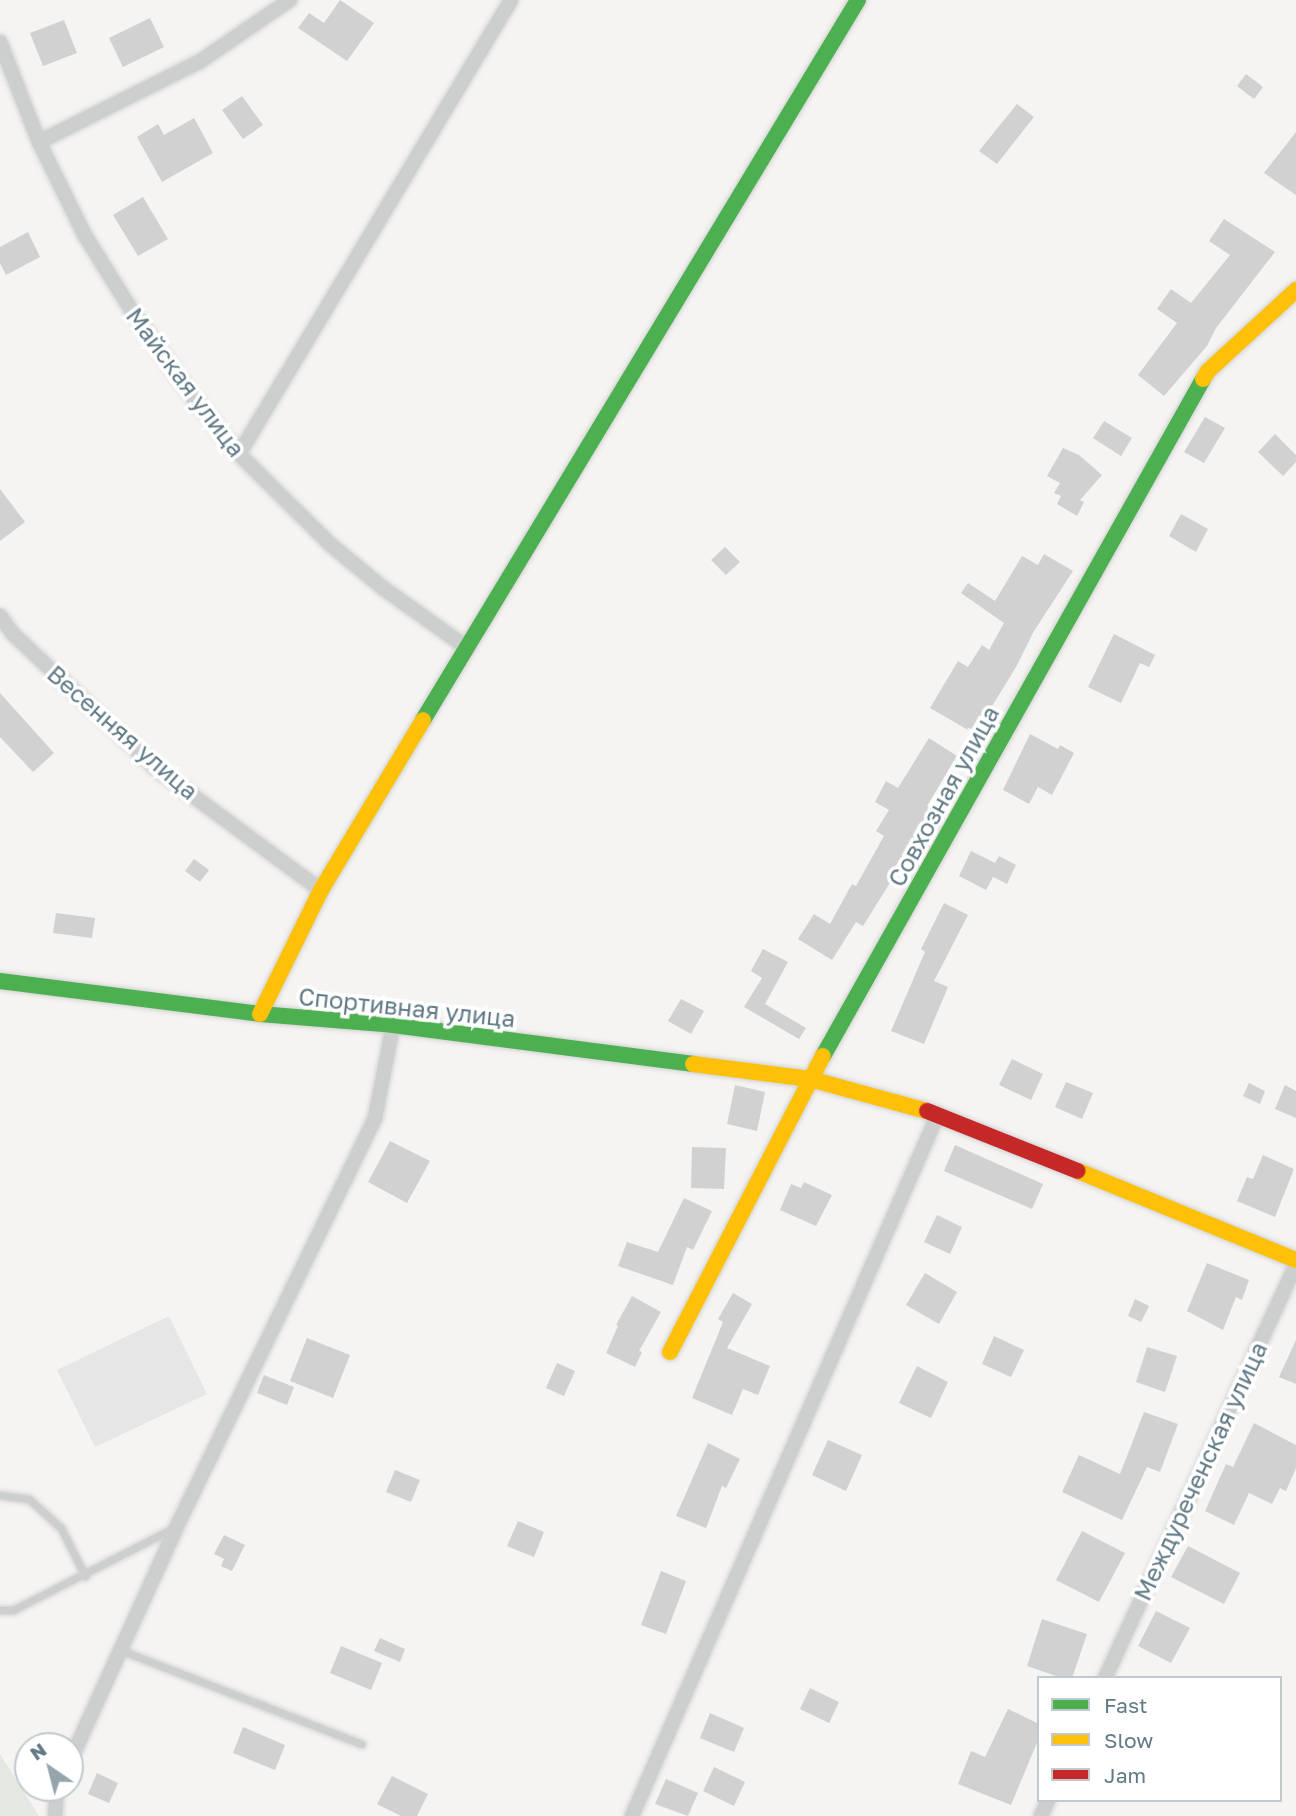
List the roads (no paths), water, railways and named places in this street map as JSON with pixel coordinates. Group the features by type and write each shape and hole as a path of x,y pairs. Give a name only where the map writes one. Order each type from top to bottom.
{"street":[{"path":"39,142 199,62 290,0"},
{"path":"239,454 511,0"},
{"path":"260,1014 321,890 858,0"},
{"name":"Майская улица","path":"0,42 39,142 84,234 132,311 192,396 239,454 331,545 383,588 467,649"},
{"name":"Совхозная улица","path":"670,1352 810,1079 1208,371 1296,290"},
{"name":"Весенняя улица","path":"0,616 13,634 158,770 321,890"},
{"name":"Спортивная улица","path":"0,981 260,1014 393,1025 810,1079 938,1114 1296,1263"},
{"path":"84,1732 177,1527 375,1118 393,1025"},
{"path":"632,1816 938,1114"},
{"name":"Междуреченская улица","path":"1106,1676 1296,1263"}],"lane":[{"path":"0,1495 29,1499 61,1528 85,1576"},
{"path":"0,1610 13,1610 85,1576 177,1527"},
{"path":"122,1651 362,1744"}]}
